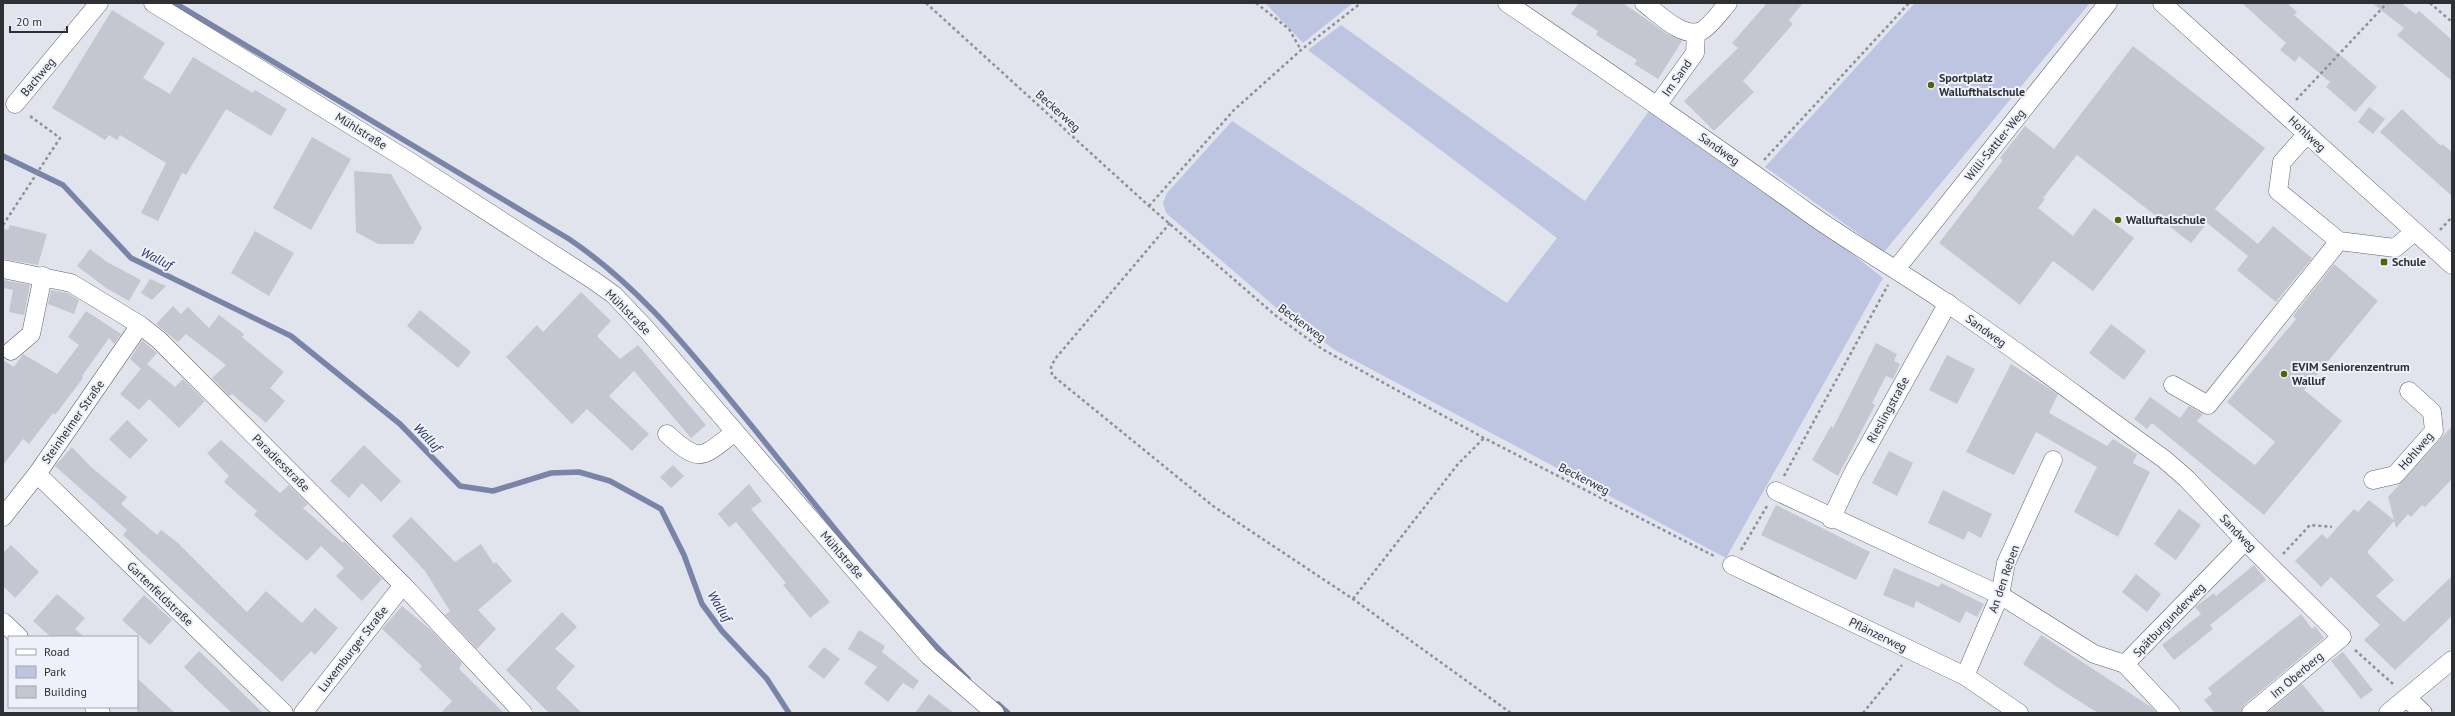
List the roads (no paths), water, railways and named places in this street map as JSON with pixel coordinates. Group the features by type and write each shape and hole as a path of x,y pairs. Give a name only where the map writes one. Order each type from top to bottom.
{"street":[{"name":"Bachweg","path":"15,104 99,3"},
{"name":"Mühlstraße","path":"153,3 408,161 614,295 647,330 929,656 995,713"},
{"name":"Sandweg","path":"1507,3 1812,215 1948,303 2164,459 2187,479 2245,541 2342,637"},
{"path":"1644,3 1685,32 1696,33 1704,30 1728,3"},
{"name":"Willi-Sattler-Weg","path":"1896,269 2108,3"},
{"name":"Hohlweg","path":"2162,3 2284,113 2306,135 2452,265"},
{"name":"Im Sand","path":"1662,100 1695,53 1696,33"},
{"path":"2306,135 2282,162 2278,191 2339,241 2395,248 2414,232"},
{"path":"2173,385 2208,405 2339,241"},
{"name":"Paradiesstraße","path":"3,270 43,276 71,283 140,325 159,340 403,585 523,713"},
{"path":"11,351 31,334 43,276"},
{"name":"Rieslingstraße","path":"1831,518 1853,473 1948,303"},
{"name":"Steinheimer Straße","path":"3,517 37,474 140,325"},
{"name":"Hohlweg","path":"2373,480 2395,475 2434,431 2432,412 2409,390"},
{"path":"667,434 685,450 704,455 735,432"},
{"name":"An den Reben","path":"1965,676 2000,595 2006,563 2053,460"},
{"name":"Gartenfeldstraße","path":"37,474 284,713"},
{"path":"1776,491 1831,518 2000,595"},
{"name":"Spätburgunderweg","path":"2000,595 2094,654 2125,664 2245,541"},
{"name":"Pflänzerweg","path":"1732,565 1965,676 2019,713"},
{"name":"Luxemburger Straße","path":"303,713 403,585"},
{"path":"3,622 18,636"},
{"name":"Im Oberberg","path":"2251,713 2342,637"},
{"path":"2388,713 2452,660"},
{"path":"2125,664 2171,713"},
{"path":"2407,698 2423,713"}],"waterway":[{"path":"175,3 569,239 618,277 662,320 742,414 824,516 908,616 968,679"},
{"name":"Walluf","path":"3,156 63,185 131,258 291,336 400,424 460,486 493,491 551,473 579,472 610,481 661,509 684,555 702,604 722,631 767,679 789,713"},
{"path":"998,704 1008,713"}],"place":[{"name":"Sportplatz Wallufthalschule","path":"1931,85"},
{"name":"Walluftalschule","path":"2118,220"},
{"name":"Schule","path":"2384,262"},
{"name":"EVIM Seniorenzentrum Walluf","path":"2284,374"}]}
